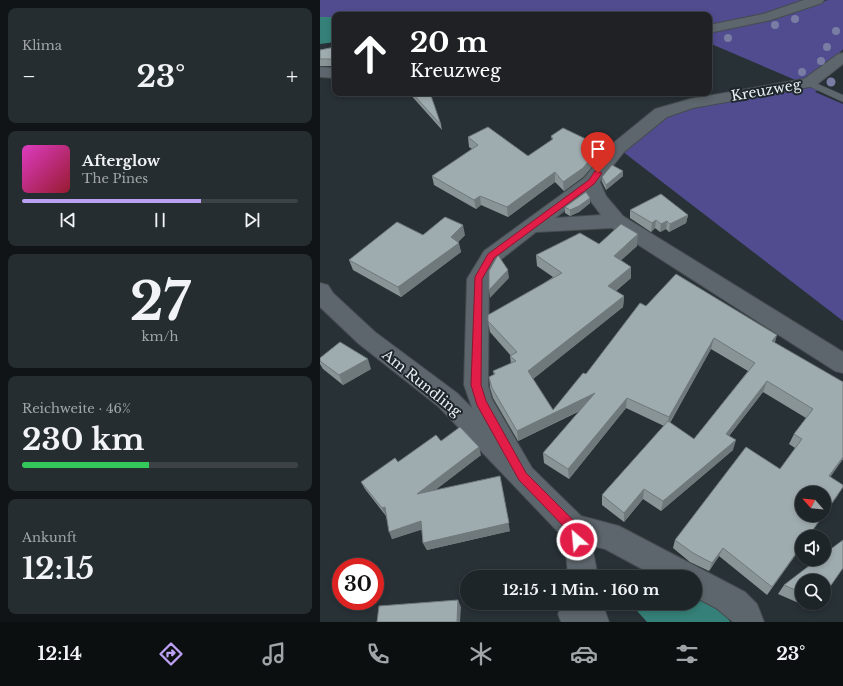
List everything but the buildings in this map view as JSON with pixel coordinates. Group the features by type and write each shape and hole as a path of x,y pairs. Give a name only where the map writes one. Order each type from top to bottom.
{"street":[{"path":"712,28 766,16 817,0"},
{"name":"Kreuzweg","path":"522,477 481,402 476,385 478,279 491,256 534,226 591,182 618,148 647,123 661,114 690,104 809,83 843,57"},
{"path":"320,72 332,73"},
{"path":"591,182 597,198 616,221 843,364"},
{"path":"534,226 616,221"},
{"name":"Am Rundling","path":"320,291 325,298 367,338 448,400 573,528 580,552 582,570"},
{"path":"573,528 609,536 674,570"},
{"path":"702,585 730,599 748,616 749,622"}],"lane":[{"path":"809,83 843,99"}],"shaded area":[{"path":"320,0 807,0 762,14 712,24 712,12 332,12 332,17 320,17"},
{"path":"828,0 843,0 843,49 833,60 800,82 712,44 712,32 772,18"},
{"path":"320,17 332,17 332,42 320,44"},
{"path":"809,83 821,88 815,92 843,104 843,321 618,148 661,113"},
{"path":"702,600 724,611 730,622 647,622 636,610 702,610"}],"route":[{"path":"577,540 573,528 522,477 481,402 476,385 478,279 483,267 491,256 534,226 591,182 598,173"}]}
